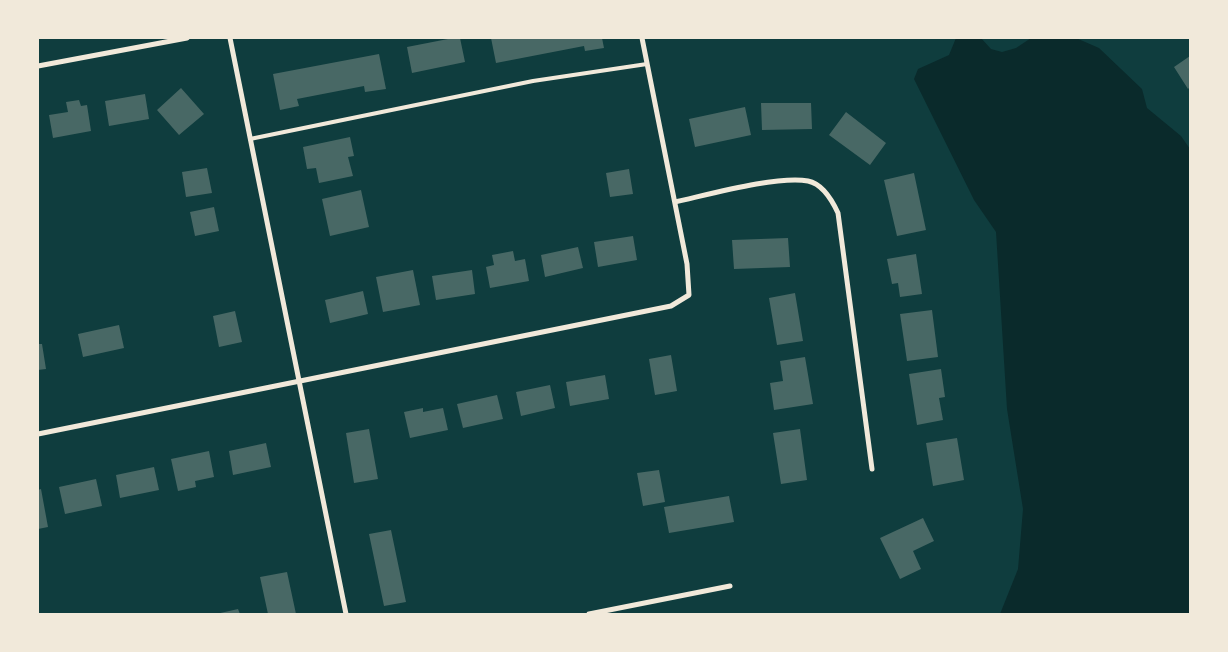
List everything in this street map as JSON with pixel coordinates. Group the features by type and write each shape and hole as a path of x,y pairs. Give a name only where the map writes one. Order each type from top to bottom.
{"street":[{"path":"38,66 187,38"},
{"path":"230,38 346,614"},
{"path":"38,434 671,306 689,295 687,264 642,38"},
{"path":"675,202 780,181 809,181 830,195 838,213 872,469"},
{"path":"589,614 730,586"}],"lane":[{"path":"250,139 533,81 647,64"}],"water":[{"path":"956,38 981,38 991,49 1002,52 1016,48 1031,38 1076,38 1099,48 1142,89 1147,108 1181,136 1190,149 1190,614 1000,614 1018,569 1023,509 1007,409 996,232 974,200 914,79 918,69 949,55"}],"building":[{"path":"460,38 465,62 412,73 407,47"},
{"path":"491,38 602,38 604,48 585,51 584,46 496,63"},
{"path":"379,54 386,89 365,92 364,86 297,99 299,106 280,110 273,74"},
{"path":"1190,56 1190,87 1188,89 1174,67"},
{"path":"181,88 204,114 179,135 157,110"},
{"path":"145,94 149,119 109,126 105,101"},
{"path":"79,100 81,106 87,105 91,131 53,138 49,115 68,112 66,102"},
{"path":"761,103 811,103 812,129 762,130"},
{"path":"745,107 751,135 695,147 689,119"},
{"path":"846,112 886,143 870,165 829,135"},
{"path":"350,137 354,156 348,157 353,176 319,183 316,168 307,169 303,147"},
{"path":"207,168 212,193 186,197 182,172"},
{"path":"629,169 633,194 610,197 606,173"},
{"path":"914,173 926,230 897,236 884,180"},
{"path":"361,190 369,227 330,236 322,199"},
{"path":"214,207 219,231 195,236 190,212"},
{"path":"633,236 637,260 598,267 594,242"},
{"path":"788,238 790,267 734,269 732,240"},
{"path":"578,247 583,268 545,277 541,255"},
{"path":"513,251 515,261 525,259 529,281 490,288 486,267 494,265 492,255"},
{"path":"916,254 922,294 900,297 898,283 892,284 887,259"},
{"path":"413,270 420,305 383,312 376,277"},
{"path":"472,270 475,294 436,300 432,276"},
{"path":"363,291 368,314 330,323 325,300"},
{"path":"795,293 803,341 777,345 769,298"},
{"path":"932,310 938,357 907,361 900,314"},
{"path":"235,311 242,342 219,347 213,316"},
{"path":"119,325 124,348 83,357 78,334"},
{"path":"38,344 42,344 46,369 38,370"},
{"path":"671,355 677,391 655,395 649,359"},
{"path":"805,357 813,404 774,410 770,383 783,381 780,361"},
{"path":"941,369 945,397 939,398 943,420 917,425 909,374"},
{"path":"605,375 609,399 570,406 566,382"},
{"path":"550,385 555,408 521,416 516,392"},
{"path":"497,395 503,419 463,428 457,404"},
{"path":"423,408 423,412 443,408 448,430 410,438 404,412"},
{"path":"369,429 378,479 354,483 346,433"},
{"path":"800,429 807,480 781,484 773,433"},
{"path":"957,438 964,480 933,486 926,443"},
{"path":"266,443 271,467 233,475 229,451"},
{"path":"209,451 214,477 195,481 196,487 178,491 171,459"},
{"path":"154,467 159,490 120,498 116,475"},
{"path":"659,470 665,502 643,506 637,473"},
{"path":"96,479 102,506 65,514 59,487"},
{"path":"41,489 48,527 38,529 38,490"},
{"path":"729,496 734,522 669,533 664,507"},
{"path":"923,518 934,541 913,551 921,569 900,579 880,538"},
{"path":"391,530 406,602 384,606 369,534"},
{"path":"287,572 296,614 268,614 260,577"},
{"path":"238,609 240,614 216,614"}]}
